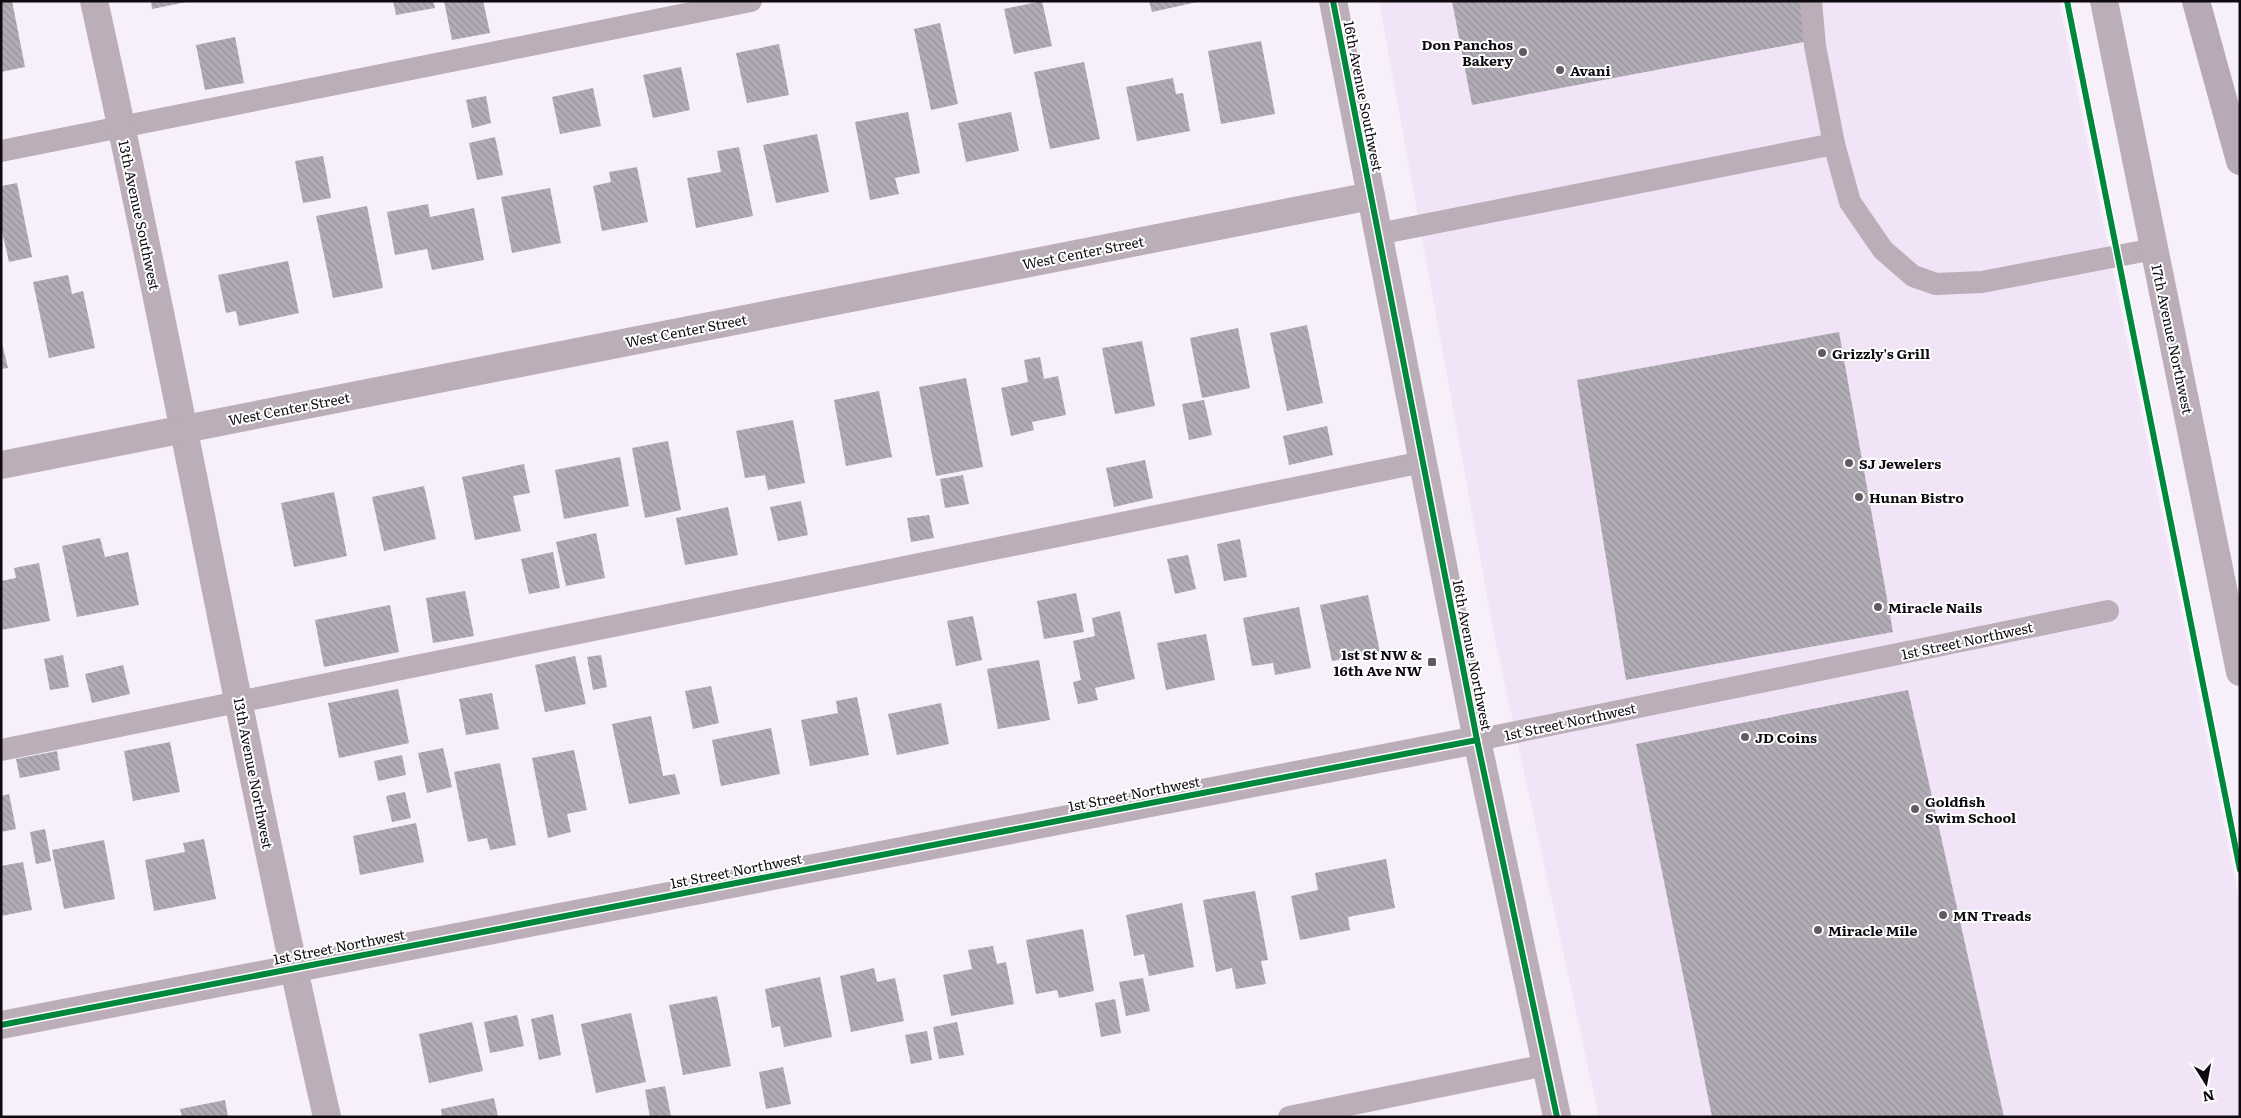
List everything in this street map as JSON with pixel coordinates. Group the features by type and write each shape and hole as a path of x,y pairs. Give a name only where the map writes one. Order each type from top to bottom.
{"highway":[{"path":"2196,1 2240,161"}],"street":[{"name":"13th Avenue Southwest","path":"94,1 185,429"},
{"name":"16th Avenue Southwest","path":"1333,1 1371,196"},
{"name":"17th Avenue Northwest","path":"2104,4 2240,672"},
{"name":"16th Avenue Northwest","path":"1371,196 1477,740 1557,1117"},
{"name":"West Center Street","path":"1,465 1371,196"},
{"name":"13th Avenue Northwest","path":"185,429 292,968 327,1117"},
{"name":"1st Street Northwest","path":"1,1025 1477,740"}],"lane":[{"path":"1,151 751,1"},
{"path":"1811,1 1815,46 1834,144 1850,202 1883,250 1913,276 1936,284 1982,282 2154,249"},
{"path":"1378,234 1834,144"},
{"path":"1,750 1423,462"},
{"name":"1st Street Northwest","path":"1477,740 2108,611"},
{"path":"1289,1117 1546,1065"}],"shaded area":[{"name":"Miracle Mile","path":"1379,1 2059,1 2240,905 2240,1117 1599,1117 1494,634"}],"building":[{"path":"1,1 12,1 25,67 1,72"},
{"path":"151,1 187,1 187,2 152,9"},
{"path":"393,1 433,1 435,8 396,15"},
{"path":"444,1 483,1 490,33 452,40"},
{"path":"1042,1 1052,46 1014,54 1004,9"},
{"path":"1149,1 1197,1 1197,2 1152,12"},
{"name":"Avani","path":"1452,1 1801,1 1809,41 1472,105"},
{"path":"940,23 958,104 931,110 914,29"},
{"path":"235,37 244,83 205,90 196,45"},
{"path":"1261,41 1275,114 1221,124 1208,51"},
{"path":"779,44 789,95 747,103 736,53"},
{"path":"1084,62 1100,139 1050,149 1034,72"},
{"path":"681,67 690,110 653,118 643,75"},
{"path":"1173,78 1176,94 1183,93 1190,131 1137,141 1126,87"},
{"path":"593,88 601,126 560,134 552,97"},
{"path":"486,96 491,123 472,128 466,100"},
{"path":"908,112 920,173 895,178 899,194 870,200 855,122"},
{"path":"1011,112 1019,151 966,162 958,123"},
{"path":"817,134 829,192 776,203 763,145"},
{"path":"495,137 503,175 477,180 469,143"},
{"path":"739,147 753,216 696,228 687,178 721,172 717,151"},
{"path":"323,156 331,198 303,203 295,161"},
{"path":"637,167 648,222 602,231 593,186 611,182 609,172"},
{"path":"17,183 32,257 9,262 1,227 1,186"},
{"path":"550,188 561,243 512,253 501,197"},
{"path":"428,204 430,217 474,208 484,260 432,270 427,249 395,255 387,212"},
{"path":"367,206 383,288 333,298 316,216"},
{"path":"288,261 299,313 239,326 236,311 226,313 218,275"},
{"path":"68,275 72,294 83,291 95,348 49,358 33,282"},
{"path":"1307,325 1323,403 1287,411 1270,333"},
{"path":"1238,328 1250,388 1202,398 1190,338"},
{"path":"1839,332 1893,632 1626,680 1577,380"},
{"path":"1,339 8,368 1,369"},
{"path":"1142,341 1155,406 1115,414 1102,348"},
{"path":"1040,357 1044,379 1058,376 1066,415 1032,422 1034,430 1011,436 1001,388 1028,382 1024,360"},
{"path":"966,378 983,467 936,476 919,387"},
{"path":"879,391 892,457 846,466 834,400"},
{"path":"1204,400 1212,435 1189,440 1182,404"},
{"path":"793,420 805,483 768,490 765,475 745,478 736,431"},
{"path":"1327,426 1333,455 1289,465 1283,436"},
{"path":"668,441 681,510 645,518 632,448"},
{"path":"620,457 629,506 564,519 555,470"},
{"path":"1145,460 1153,498 1114,507 1106,468"},
{"path":"524,464 530,493 513,496 521,531 475,540 462,477"},
{"path":"963,475 969,504 945,508 940,479"},
{"path":"424,486 436,539 384,551 372,497"},
{"path":"334,492 347,556 294,567 281,503"},
{"path":"801,501 808,535 778,541 770,507"},
{"path":"728,507 738,555 685,565 676,518"},
{"path":"929,515 934,538 911,542 907,518"},
{"path":"596,533 605,578 566,586 556,542"},
{"path":"100,538 105,557 128,552 139,605 77,617 62,546"},
{"path":"1240,539 1247,577 1224,581 1217,544"},
{"path":"553,552 560,588 529,594 521,559"},
{"path":"1188,555 1196,589 1175,594 1167,559"},
{"path":"39,563 50,621 1,630 1,581 16,578 14,568"},
{"path":"465,591 474,636 433,643 426,598"},
{"path":"1076,593 1084,632 1044,639 1037,601"},
{"path":"1368,595 1380,652 1332,661 1320,605"},
{"path":"390,605 399,652 324,667 315,620"},
{"path":"1299,607 1311,668 1275,675 1273,663 1252,666 1243,618"},
{"path":"1120,611 1135,679 1095,688 1098,700 1078,704 1073,682 1081,680 1073,641 1095,636 1092,618"},
{"path":"973,616 982,660 956,666 947,621"},
{"path":"1206,634 1215,680 1166,690 1157,643"},
{"path":"63,655 69,687 50,690 44,659"},
{"path":"601,655 607,687 593,690 587,657"},
{"path":"575,656 586,704 545,712 535,665"},
{"path":"1039,660 1050,720 998,729 987,669"},
{"path":"123,665 130,694 92,703 85,674"},
{"path":"711,686 719,723 693,729 685,691"},
{"path":"398,689 409,743 339,758 328,703"},
{"name":"Miracle Mile","path":"1908,690 2004,1117 1712,1117 1636,744"},
{"path":"492,693 499,729 466,735 459,699"},
{"path":"857,697 869,755 810,766 801,720 838,713 836,701"},
{"path":"941,703 949,744 897,755 888,714"},
{"path":"651,716 663,776 675,774 680,794 629,804 612,724"},
{"path":"771,728 780,774 721,786 712,740"},
{"path":"170,742 180,792 133,801 124,751"},
{"path":"443,748 452,787 427,793 418,753"},
{"path":"574,750 587,810 567,814 571,832 548,838 532,758"},
{"path":"57,751 60,770 20,778 16,759"},
{"path":"402,755 406,775 378,781 374,761"},
{"path":"500,763 516,845 490,850 487,838 468,842 454,772"},
{"path":"405,792 411,818 392,822 386,796"},
{"path":"9,794 16,829 1,832 1,796"},
{"path":"416,823 424,862 360,875 353,836"},
{"path":"45,829 51,861 36,864 30,832"},
{"path":"204,839 216,899 154,911 145,860 185,852 183,843"},
{"path":"104,840 115,899 64,909 52,850"},
{"path":"1386,859 1395,908 1348,917 1350,930 1300,940 1291,896 1318,890 1315,873"},
{"path":"23,862 32,910 1,916 1,866"},
{"path":"1255,891 1268,960 1261,961 1266,984 1236,989 1232,968 1216,972 1203,900"},
{"path":"1182,903 1194,967 1149,976 1144,954 1134,956 1126,915"},
{"path":"1083,929 1094,991 1059,998 1057,990 1036,994 1026,940"},
{"path":"993,946 997,964 1006,962 1014,1004 951,1016 943,975 972,969 968,950"},
{"path":"874,968 877,982 895,978 904,1021 851,1032 840,976"},
{"path":"820,977 832,1037 784,1047 780,1026 772,1028 765,989"},
{"path":"1143,978 1150,1011 1126,1016 1119,982"},
{"path":"717,996 731,1066 683,1075 669,1005"},
{"path":"1115,999 1121,1033 1101,1037 1095,1003"},
{"path":"631,1013 646,1082 596,1093 581,1024"},
{"path":"553,1014 561,1055 539,1060 531,1019"},
{"path":"517,1015 524,1046 490,1053 484,1022"},
{"path":"472,1022 483,1071 429,1083 419,1034"},
{"path":"957,1022 964,1055 939,1059 933,1027"},
{"path":"927,1031 932,1060 911,1064 905,1035"},
{"path":"783,1067 791,1104 766,1109 759,1072"},
{"path":"665,1086 671,1117 650,1117 645,1090"},
{"path":"494,1098 498,1117 442,1117 441,1109"},
{"path":"225,1100 228,1117 182,1117 180,1109"}],"cycle path":[{"path":"1333,1 1477,740 1557,1117"},
{"path":"2067,1 2240,870"},
{"path":"1,1025 1477,740"}],"place":[{"name":"Don Panchos Bakery","path":"1523,52"},
{"name":"Avani","path":"1560,70"},
{"name":"Grizzly's Grill","path":"1822,353"},
{"name":"SJ Jewelers","path":"1849,463"},
{"name":"Hunan Bistro","path":"1859,497"},
{"name":"Miracle Nails","path":"1878,607"},
{"name":"1st St NW & 16th Ave NW","path":"1432,662"},
{"name":"JD Coins","path":"1745,737"},
{"name":"Goldfish Swim School","path":"1915,809"},
{"name":"MN Treads","path":"1943,915"},
{"name":"Miracle Mile","path":"1818,930"}]}
